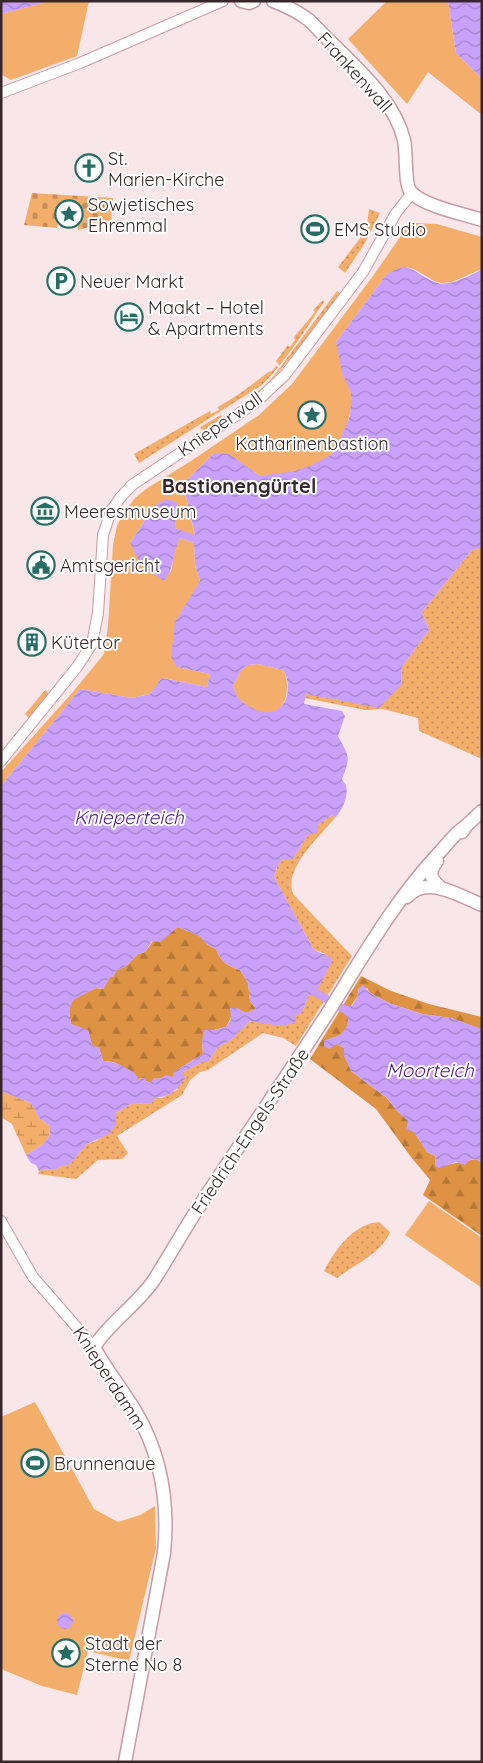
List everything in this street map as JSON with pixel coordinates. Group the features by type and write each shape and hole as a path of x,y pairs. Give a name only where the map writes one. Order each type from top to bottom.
{"main road":[{"path":"241,1 245,3 254,1"},
{"name":"Frankenwall","path":"273,1 284,5 309,21 359,70 387,102 399,123 404,140 407,184 412,193"},
{"path":"293,1 309,21"},
{"path":"412,193 428,203 482,220"},
{"name":"Friedrich-Engels-Straße","path":"397,907 402,896 422,871 459,831 482,811"},
{"name":"Friedrich-Engels-Straße","path":"442,889 434,881 431,870 466,826"},
{"name":"Friedrich-Engels-Straße","path":"94,1347 101,1336 152,1283 209,1191 305,1048 359,961 397,907 416,888 426,886 442,889"},
{"path":"442,889 479,903"},
{"name":"Knieperdamm","path":"94,1347 137,1413 150,1441 158,1465 165,1508 166,1531 164,1553 125,1762"}],"street":[{"path":"1,94 80,63 223,1"},
{"name":"Knieperwall","path":"1,761 77,667 92,644 98,613 103,535 108,516 120,498 132,485 255,403 285,375 363,272 396,213 412,193"},
{"name":"Knieperdamm","path":"1,1222 33,1277 94,1347"}],"green space":[{"path":"50,1 89,1 77,56 11,80 1,74 1,14"},
{"path":"387,1 448,1 456,53 482,79 482,115 428,72 407,104 348,39"},
{"path":"32,193 113,198 111,221 78,230 77,207 62,206 57,228 24,225"},
{"path":"369,209 380,213 365,243 345,273 338,267 364,233 367,226"},
{"path":"409,224 437,224 482,237 482,269 452,282 442,283 436,282 414,269 405,267 387,274 336,342 348,380 352,401 346,427 332,454 308,468 288,473 260,476 240,462 214,453 183,484 195,536 175,528 178,503 154,506 130,543 171,572 175,547 180,538 194,543 195,565 200,581 189,601 177,667 210,674 207,687 163,678 150,694 132,698 80,689 1,786 1,772 72,693 104,654 108,626 113,545 117,526 134,499 146,489 259,415 292,384 373,276"},
{"path":"337,291 340,293 309,335 252,401 249,396 264,387 276,373"},
{"path":"323,300 324,302 295,345 279,366 262,385 139,463 134,454 210,411 211,414 219,410 218,407 271,372 276,366 278,367 279,365 276,361 288,345 290,347 295,340 294,337 315,312 313,310"},
{"path":"221,415 224,419 203,432 200,427"},
{"path":"482,547 482,759 419,731 418,718 383,709 365,710 305,698 306,693 401,685 402,667 429,630 422,612 472,550"},
{"path":"258,664 283,670 287,682 286,696 283,703 274,712 263,713 255,710 246,705 235,692 233,685 241,671 247,665"},
{"path":"45,690 50,694 30,719 25,714"},
{"path":"332,815 335,818 312,843 298,864 291,884 293,894 352,956 296,1046 283,1038 263,1033 208,1070 200,1072 190,1080 182,1095 117,1136 128,1153 122,1159 98,1160 76,1179 38,1174 39,1171 46,1169 56,1170 61,1166 69,1165 87,1144 96,1141 116,1125 116,1113 131,1104 151,1103 156,1098 162,1098 177,1090 183,1072 202,1062 208,1062 218,1047 231,1040 250,1021 285,1019 302,1011 308,996 316,992 322,978 324,953 314,950 274,877 277,867 282,860 292,860 308,835"},
{"path":"178,927 200,936 208,945 216,949 225,963 240,970 248,983 250,1001 256,1009 246,1013 236,1008 226,1027 214,1030 202,1041 203,1054 180,1068 173,1077 156,1079 150,1083 146,1081 146,1078 138,1079 118,1064 103,1061 99,1048 92,1045 88,1031 71,1024 69,1011 72,1000 96,988 103,989 116,971 126,966 138,954 145,952 153,941"},
{"path":"361,976 391,991 429,1004 482,1017 482,1029 451,1018 422,1014 389,1003 370,993 367,988 359,988 357,997 351,1006 347,1028 341,1035 324,1041 344,1048 351,1071 387,1098 397,1111 409,1121 408,1126 427,1152 435,1156 436,1167 476,1159 482,1163 482,1236 423,1195 430,1180 376,1109 310,1059"},
{"path":"1,1091 31,1103 39,1118 50,1126 49,1137 42,1145 26,1155 12,1124 1,1117"},
{"path":"429,1201 482,1238 482,1288 405,1235"},
{"path":"379,1222 390,1232 386,1240 374,1253 337,1278 324,1271 346,1239 361,1228"},
{"name":"Brunnenaue","path":"35,1402 94,1509 118,1522 140,1515 155,1506 156,1548 129,1661 88,1651 77,1695 42,1686 1,1669 1,1417"}],"water":[{"path":"1,1 50,1 1,14"},
{"path":"448,1 482,1 482,79 456,53"},
{"name":"Knieperteich","path":"409,268 442,284 460,280 482,269 482,547 472,550 422,612 429,630 402,667 401,685 379,708 306,694 304,704 342,711 345,716 338,736 348,757 342,779 346,785 347,794 335,818 332,815 318,825 318,832 308,835 292,860 282,860 277,867 274,877 314,950 330,957 332,961 316,993 308,996 303,1011 296,1016 295,1023 281,1026 250,1021 231,1040 218,1047 208,1062 202,1062 183,1072 185,1078 173,1092 156,1098 151,1103 131,1104 116,1113 116,1125 109,1134 87,1144 69,1165 61,1166 56,1170 46,1169 39,1171 26,1155 42,1145 49,1137 50,1126 39,1118 31,1103 1,1091 1,786 80,689 132,698 150,694 162,678 207,687 210,674 177,667 171,657 175,622 200,581 195,565 194,543 180,538 170,571 164,581 141,565 130,543 154,506 166,499 178,503 175,528 195,535 183,484 214,453 229,454 260,476 295,471 310,466 331,455 336,449 350,416 351,403 351,393 342,372 336,342 387,274 397,269","holes":["258,664 283,670 286,675 288,692 284,703 275,711 265,712 254,709 240,700 235,692 233,685 241,671 247,665","178,927 199,936 208,945 216,949 225,963 240,970 248,983 250,1001 256,1009 246,1013 236,1008 230,1008 231,1019 226,1027 204,1030 202,1041 203,1054 174,1072 173,1077 166,1075 159,1079 154,1078 150,1083 146,1081 146,1078 138,1079 135,1073 124,1067 103,1061 99,1048 92,1045 88,1030 71,1024 69,1011 73,1000 96,988 103,989 116,971 126,966 138,954 145,952 152,941 160,942"]},
{"name":"Moorteich","path":"363,985 370,993 389,1003 422,1014 451,1018 482,1029 482,1163 476,1159 469,1160 465,1165 456,1162 440,1168 436,1167 435,1156 427,1152 414,1132 406,1130 408,1121 387,1098 351,1071 344,1056 344,1048 337,1044 329,1049 324,1046 324,1041 340,1034 345,1029 348,1019 342,1011 346,1006 352,1006 359,988"},
{"path":"65,1613 71,1615 73,1621 71,1627 65,1629 59,1627 57,1621 59,1615"}],"waterway":[{"path":"316,993 344,1009"}],"place":[{"name":"St. Marien-Kirche","path":"89,168"},
{"name":"Sowjetisches Ehrenmal","path":"69,214"},
{"name":"EMS Studio","path":"315,229"},
{"name":"Neuer Markt","path":"61,281"},
{"name":"Maakt – Hotel & Apartments","path":"129,317"},
{"name":"Katharinenbastion","path":"312,415"},
{"name":"Meeresmuseum","path":"45,511"},
{"name":"Amtsgericht","path":"41,565"},
{"name":"Kütertor","path":"32,642"},
{"name":"Brunnenaue","path":"35,1463"},
{"name":"Stadt der Sterne No 8","path":"66,1653"}],"district":[{"name":"Bastionengürtel","path":"239,485"}]}
